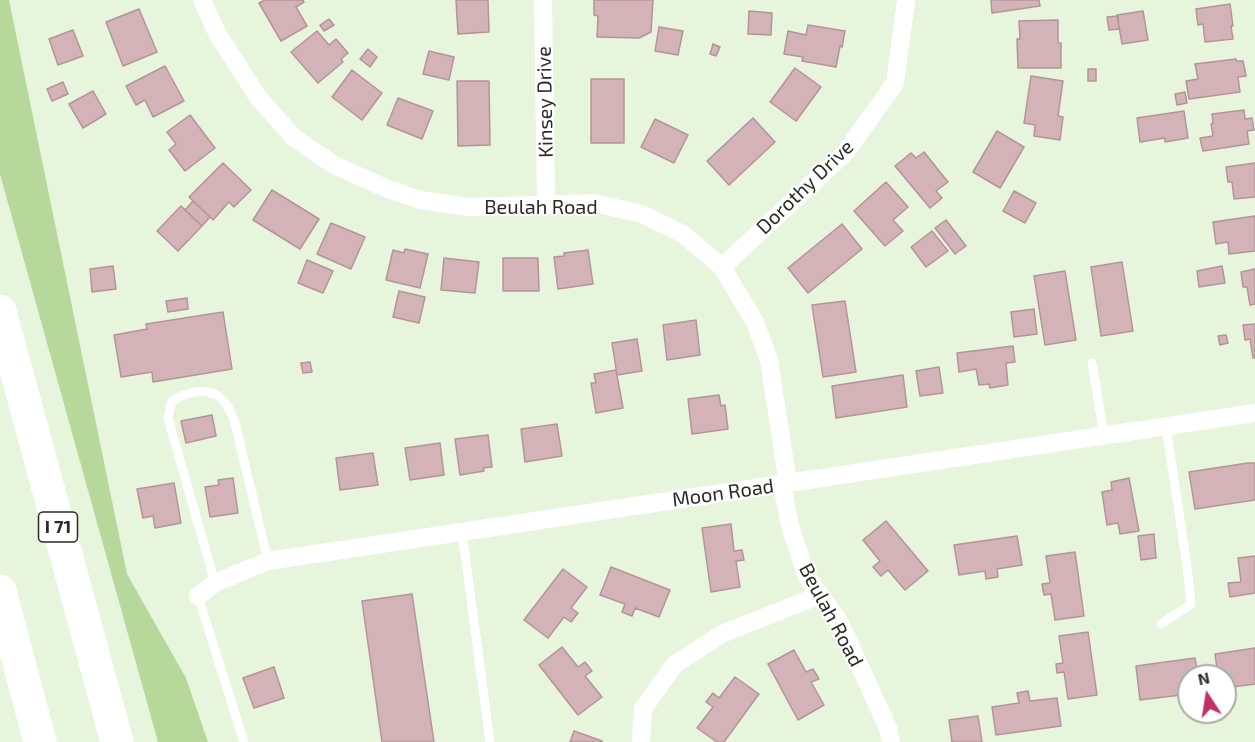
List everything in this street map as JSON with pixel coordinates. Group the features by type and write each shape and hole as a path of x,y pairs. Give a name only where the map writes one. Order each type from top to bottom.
{"highway":[{"name":"I 71","path":"0,311 117,742"},
{"path":"0,591 40,742"}],"street":[{"name":"Beulah Road","path":"202,0 218,35 258,97 293,136 334,165 388,189 420,200 469,207 593,203 642,214 683,234 723,267 756,322 769,360 790,526 807,577 839,621 888,728 891,742"},
{"name":"Kinsey Drive","path":"543,0 546,204"},
{"name":"Dorothy Drive","path":"723,267 845,153 896,83 906,0"},
{"name":"Moon Road","path":"198,596 215,583 268,561 1255,413"},
{"path":"641,742 643,709 675,664 722,634 820,595"}],"lane":[{"path":"1092,363 1104,435"},
{"path":"215,583 168,418 172,401 185,394 201,390 216,395 226,404 235,426 268,561"},
{"path":"1161,624 1191,604 1166,426"},
{"path":"462,532 490,742"},
{"path":"198,596 244,742"}],"green space":[{"path":"0,0 9,0 127,574 186,678 208,742 158,742 0,174"}],"building":[{"path":"265,0 303,0 304,2 296,7 307,26 281,41 259,3"},
{"path":"456,0 488,0 489,32 458,34"},
{"path":"594,0 653,0 651,32 639,38 597,37 598,16 594,15"},
{"path":"991,0 1039,0 1040,6 992,13"},
{"path":"1230,4 1233,39 1205,42 1203,24 1198,25 1196,9"},
{"path":"139,9 157,52 123,66 106,22"},
{"path":"749,11 772,13 771,35 748,34"},
{"path":"1143,11 1148,40 1122,44 1117,15"},
{"path":"1118,16 1119,29 1109,30 1107,17"},
{"path":"329,19 334,25 324,31 320,25"},
{"path":"1058,20 1061,68 1018,68 1019,21"},
{"path":"808,25 845,31 836,67 802,61 803,57 784,54 788,31 806,35"},
{"path":"659,27 683,31 678,55 655,51"},
{"path":"73,30 83,56 58,65 49,39"},
{"path":"317,31 329,45 336,39 348,53 341,59 343,62 318,83 291,52"},
{"path":"713,44 720,47 716,56 710,54"},
{"path":"368,49 377,57 370,67 360,59"},
{"path":"429,51 454,57 449,80 423,74"},
{"path":"1236,59 1236,61 1243,61 1246,76 1238,77 1240,92 1189,99 1186,81 1198,79 1195,64"},
{"path":"165,66 184,101 153,117 145,100 136,105 126,86"},
{"path":"795,68 821,87 796,121 770,102"},
{"path":"1088,69 1096,69 1096,81 1088,81"},
{"path":"352,70 382,93 362,120 332,97"},
{"path":"1031,76 1063,81 1058,116 1063,117 1060,140 1034,136 1035,125 1024,123"},
{"path":"591,79 624,79 624,143 591,143"},
{"path":"457,81 489,81 490,145 458,146"},
{"path":"63,82 68,94 52,101 47,89"},
{"path":"93,91 106,114 83,128 69,104"},
{"path":"1185,92 1187,103 1177,105 1175,94"},
{"path":"398,98 433,111 422,139 387,125"},
{"path":"1244,110 1245,119 1252,118 1254,130 1247,131 1249,144 1203,151 1200,138 1213,136 1212,114"},
{"path":"1184,111 1188,138 1165,142 1165,138 1140,142 1137,118"},
{"path":"190,115 215,148 185,171 169,150 176,144 167,132"},
{"path":"753,118 775,142 729,185 707,161"},
{"path":"655,119 688,135 674,163 641,147"},
{"path":"997,131 1024,147 1000,188 973,172"},
{"path":"924,152 948,182 936,191 942,198 930,208 895,166 911,153 916,158"},
{"path":"223,163 251,190 234,207 229,202 213,220 189,197"},
{"path":"1255,163 1255,197 1234,199 1232,182 1228,182 1226,167"},
{"path":"886,182 908,207 893,220 903,231 885,246 854,211"},
{"path":"272,190 319,219 300,249 253,220"},
{"path":"1014,191 1036,203 1025,223 1003,211"},
{"path":"193,201 210,217 202,226 185,210"},
{"path":"181,206 202,226 178,251 157,231"},
{"path":"1255,216 1255,251 1229,254 1228,242 1216,244 1213,222"},
{"path":"946,220 966,246 955,254 935,228"},
{"path":"331,223 365,237 351,269 317,254"},
{"path":"842,224 862,249 808,293 788,268"},
{"path":"932,231 948,251 926,267 911,247"},
{"path":"405,249 428,254 420,288 386,280 393,250 404,253"},
{"path":"588,250 593,284 558,289 554,257 564,256 564,253"},
{"path":"444,258 479,262 475,293 441,290"},
{"path":"503,258 538,258 539,291 503,291"},
{"path":"307,260 333,271 323,293 298,283"},
{"path":"1122,262 1133,331 1101,336 1091,267"},
{"path":"113,266 116,289 92,292 90,269"},
{"path":"1222,266 1225,283 1199,287 1197,271"},
{"path":"1255,269 1255,304 1250,305 1247,287 1243,287 1241,272"},
{"path":"1065,271 1076,340 1045,345 1034,276"},
{"path":"399,291 425,297 419,323 393,317"},
{"path":"187,298 188,309 168,312 166,301"},
{"path":"845,301 856,372 823,377 812,305"},
{"path":"1034,309 1037,334 1014,337 1011,312"},
{"path":"223,312 232,369 153,382 152,372 121,377 114,335 147,329 146,324"},
{"path":"696,320 700,355 667,360 663,325"},
{"path":"1255,324 1255,358 1253,358 1250,339 1245,340 1243,325"},
{"path":"1226,335 1228,343 1220,345 1218,336"},
{"path":"637,339 642,371 617,375 612,343"},
{"path":"1013,346 1015,362 1006,363 1008,385 990,388 989,384 979,385 976,369 959,372 957,353"},
{"path":"310,362 312,372 303,373 301,363"},
{"path":"939,367 943,393 920,396 916,371"},
{"path":"616,370 623,408 596,413 591,383 596,383 594,374"},
{"path":"903,375 907,407 836,418 832,386"},
{"path":"719,395 721,406 725,405 728,429 692,434 688,399"},
{"path":"212,415 216,436 186,443 181,421"},
{"path":"557,424 562,456 525,462 521,429"},
{"path":"488,435 492,467 483,468 484,471 460,475 455,439"},
{"path":"440,443 444,475 410,480 405,448"},
{"path":"373,453 378,485 340,490 336,458"},
{"path":"1255,463 1255,500 1195,509 1189,472"},
{"path":"233,478 238,513 210,517 205,487 219,485 218,480"},
{"path":"1129,478 1139,531 1120,534 1118,523 1107,525 1102,492 1112,490 1111,482"},
{"path":"174,483 181,523 155,528 153,516 143,518 137,489"},
{"path":"886,521 928,571 905,590 888,570 881,576 873,567 880,561 863,540"},
{"path":"731,524 734,551 742,550 744,560 736,561 740,587 711,592 702,528"},
{"path":"1154,534 1156,558 1141,560 1138,536"},
{"path":"1017,536 1022,565 997,569 998,577 986,579 985,571 959,575 954,545"},
{"path":"1075,552 1084,616 1055,620 1051,594 1044,595 1042,584 1050,583 1046,556"},
{"path":"1255,556 1255,593 1230,597 1228,583 1241,582 1238,558"},
{"path":"611,567 670,590 659,617 635,608 632,616 622,612 625,604 600,595"},
{"path":"563,569 587,587 571,608 578,613 571,622 564,617 548,638 524,620"},
{"path":"412,594 434,742 382,742 362,601"},
{"path":"1088,632 1097,695 1068,699 1064,672 1057,673 1056,664 1063,663 1059,636"},
{"path":"562,647 578,667 585,662 592,671 585,676 602,697 578,715 539,665"},
{"path":"1255,648 1255,684 1237,686 1237,664 1216,664 1215,654"},
{"path":"794,650 806,672 813,669 819,679 811,682 824,705 798,720 768,664"},
{"path":"1195,658 1196,664 1177,664 1177,695 1140,700 1136,666"},
{"path":"274,667 284,698 254,708 243,678"},
{"path":"735,677 759,694 724,742 717,742 697,728 713,707 706,702 713,693 719,698"},
{"path":"1028,691 1030,701 1057,698 1061,726 996,735 992,707 1019,703 1017,693"},
{"path":"978,716 982,742 952,742 949,720"},
{"path":"574,731 602,741 602,742 570,742"}]}
